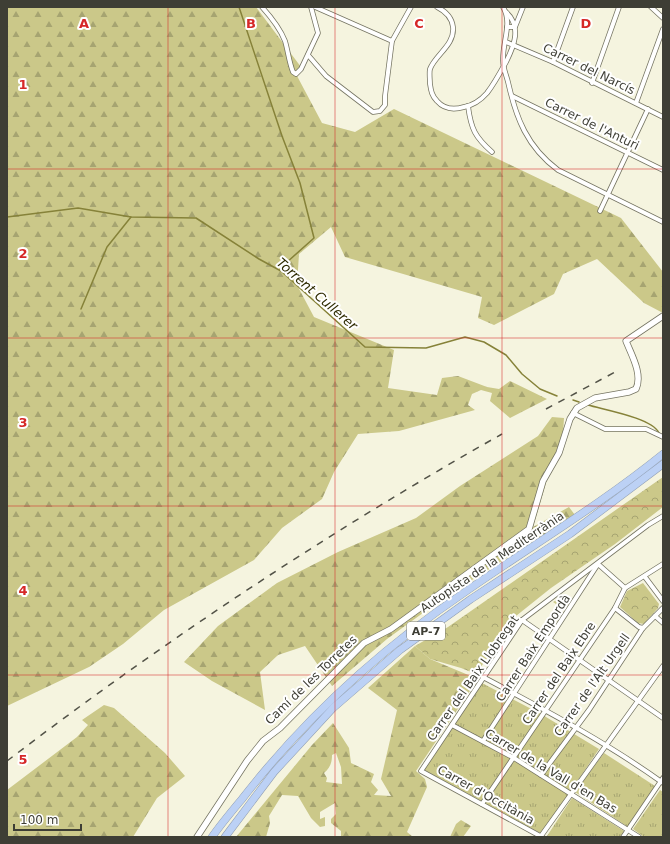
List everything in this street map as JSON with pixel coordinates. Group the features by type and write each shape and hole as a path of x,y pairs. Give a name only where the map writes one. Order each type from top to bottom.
{"highway":[{"name":"Autopista de la Mediterrània","path":"212,837 268,766 301,729 394,643 464,592 564,527 637,475 663,454"},
{"name":"Autopista de la Mediterrània","path":"224,837 274,772 333,708 400,650 470,600 570,534 663,464"}],"street":[{"path":"262,7 275,23 284,41 290,66 296,74 301,69 318,33 310,7"},
{"path":"315,7 392,41"},
{"path":"308,55 326,76 373,112 380,111 385,105 392,41 411,7"},
{"path":"437,7 451,19 454,29 452,38 430,69 430,90 433,97 440,105 450,109 468,106 480,101 493,86 514,45 515,28 523,7"},
{"path":"503,7 510,16 515,28"},
{"path":"553,62 573,7"},
{"path":"592,83 619,7"},
{"path":"651,7 663,18"},
{"path":"506,12 507,27 506,42 502,59 503,68 517,118 544,159 558,170 663,222"},
{"path":"507,27 515,28"},
{"path":"636,103 663,29"},
{"name":"Carrer del Narcís","path":"506,42 553,62 592,83 663,117"},
{"name":"Carrer de l'Anturi","path":"512,96 663,170"},
{"path":"514,108 520,101"},
{"path":"468,106 471,125 478,140 492,152"},
{"path":"600,211 648,109"},
{"path":"663,316 626,341 636,368 639,380 638,388 629,392 595,398 586,402 573,413 605,429 646,429 663,438"},
{"name":"Camí de les Torretes","path":"197,837 247,761 263,741 280,728 364,643 391,629 529,529 544,481 564,444 573,413"},
{"name":"Carrer del Baix Llobregat","path":"421,771 522,620 648,525 663,516"},
{"path":"598,564 625,588 645,577 663,564"},
{"name":"Carrer Baix Empordà","path":"483,741 515,694 598,564"},
{"path":"645,577 663,601"},
{"name":"Carrer del Baix Ebre","path":"482,804 615,608 625,588"},
{"path":"615,608 639,627 643,628"},
{"name":"Carrer de l'Alt Urgell","path":"541,775 577,726 643,628 663,608"},
{"path":"655,616 663,623"},
{"path":"522,620 608,681 640,700 663,718"},
{"path":"541,837 571,793 663,668"},
{"path":"483,677 577,726 662,781 623,837"},
{"name":"Carrer de la Vall d'en Bas","path":"452,725 514,758 639,837"},
{"name":"Carrer d'Occitània","path":"421,771 541,837"}],"green space":[{"path":"7,7 256,7 301,67 296,74 322,123 355,132 394,109 621,218 663,272 663,313 644,303 597,259 563,274 554,294 494,325 478,318 482,297 345,257 331,227 299,254 297,285 314,317 394,350 388,388 437,395 442,378 458,376 487,387 499,389 510,381 547,399 510,418 490,401 492,393 481,390 472,394 468,405 475,410 399,431 358,434 334,472 322,499 282,528 254,560 164,610 123,644 89,667 7,706"},
{"path":"552,417 564,418 563,435 553,459 533,527 569,507 575,515 445,597 387,639 332,686 305,646 278,655 260,672 265,710 212,681 184,662 218,626 277,583 338,552 416,518 460,486 538,436"},
{"path":"663,477 663,507 615,544 551,588 516,616 476,674 430,659 415,646 448,627"},
{"path":"643,583 659,604 658,608 644,624 638,623 620,607 627,591"},
{"path":"564,596 570,601 565,610 553,602"},
{"path":"415,646 430,659 478,679 416,771 425,779 427,787 407,832 413,837 341,837 341,831 331,823 331,819 336,814 335,803 320,812 320,819 325,817 325,826 320,827 311,818 298,796 282,795 269,816 270,823 266,837 236,837 312,745 333,723 349,748 351,763 374,774 371,782 378,790 374,795 391,796 381,779 397,710 368,688","holes":["336,753 341,767 342,784 326,782 327,778 324,773 330,765 332,755"]},
{"path":"482,683 541,714 599,749 542,834 424,770"},
{"path":"104,705 114,708 165,753 185,776 157,798 133,837 7,837 7,790 77,737 88,725 82,720"},
{"path":"604,753 655,786 628,827 575,792"},
{"path":"660,790 663,792 663,837 644,837 633,829"},
{"path":"572,798 624,831 620,837 547,836"},
{"path":"461,820 471,826 463,837 450,837 456,824"}],"waterway":[{"path":"239,7 282,136 300,183 314,238 286,263 287,276"},
{"name":"Torrent Cullerer","path":"7,217 78,208 131,217 196,218 259,259 281,271 365,347 426,348 465,337 484,342 506,355 522,374 540,389 557,396"},
{"path":"81,309 107,247 131,217"},
{"name":"Torrent Cullerer","path":"573,400 579,402"},
{"name":"Torrent Cullerer","path":"588,405 638,419 655,428 659,433"}],"railway":[{"path":"546,409 617,371"},
{"path":"7,761 66,716 187,630 311,548 374,509 502,434"}]}
